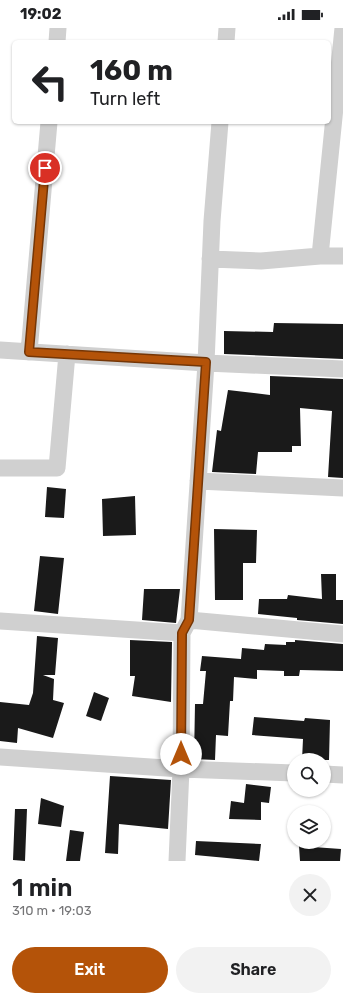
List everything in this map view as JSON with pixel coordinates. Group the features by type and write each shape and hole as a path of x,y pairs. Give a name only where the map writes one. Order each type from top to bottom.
{"street":[{"path":"57,40 58,28"},
{"path":"226,40 227,28"},
{"path":"320,256 343,28"},
{"path":"29,352 49,124"},
{"path":"177,861 186,627 198,481 206,362 210,259 220,124"},
{"path":"210,259 261,261 320,256 343,256"},
{"path":"0,350 343,369"},
{"path":"0,468 57,468 67,354"},
{"path":"198,481 343,488"},
{"path":"0,621 343,634"},
{"path":"0,757 181,769 287,773"},
{"path":"331,774 343,775"}],"building":[{"path":"274,323 343,324 343,359 224,354 224,331 273,332"},
{"path":"270,376 343,379 343,478 328,477 332,411 300,408 301,446 292,446 292,452 258,452 256,474 212,472 217,430 221,431 228,390 270,395"},
{"path":"47,487 66,489 64,518 45,517"},
{"path":"135,496 136,535 103,536 102,499"},
{"path":"214,529 257,530 256,563 243,563 243,600 215,600"},
{"path":"40,556 64,558 58,614 34,611"},
{"path":"321,574 336,574 336,600 343,600 343,624 297,620 297,618 258,614 259,599 287,599 288,595 322,599"},
{"path":"144,589 180,589 176,623 142,620"},
{"path":"37,636 58,638 55,675 43,675 54,679 53,700 64,703 53,738 18,728 17,743 0,741 0,702 29,705 33,693"},
{"path":"130,640 172,642 171,702 132,696 135,676 130,676"},
{"path":"295,640 343,644 343,671 300,670 299,676 284,676 284,671 257,670 257,679 234,677 233,701 230,701 228,736 216,735 215,760 194,759 195,704 203,704 206,671 200,671 202,656 241,659 242,648 264,650 265,644 286,645 286,642 295,642"},
{"path":"94,692 109,698 101,721 86,716"},
{"path":"254,717 304,721 305,718 330,720 329,753 302,753 303,739 252,735"},
{"path":"110,776 171,780 168,829 119,824 118,854 105,853"},
{"path":"246,784 271,787 269,803 261,802 261,820 229,819 231,801 244,803"},
{"path":"41,798 64,806 61,827 38,824"},
{"path":"15,809 27,809 25,861 13,860"},
{"path":"70,830 84,832 80,861 66,861"},
{"path":"196,841 261,844 259,861 195,855"},
{"path":"299,849 341,849 340,861 300,861"}],"route":[{"path":"45,168 29,352 206,362 189,620 182,633 181,754"}]}
